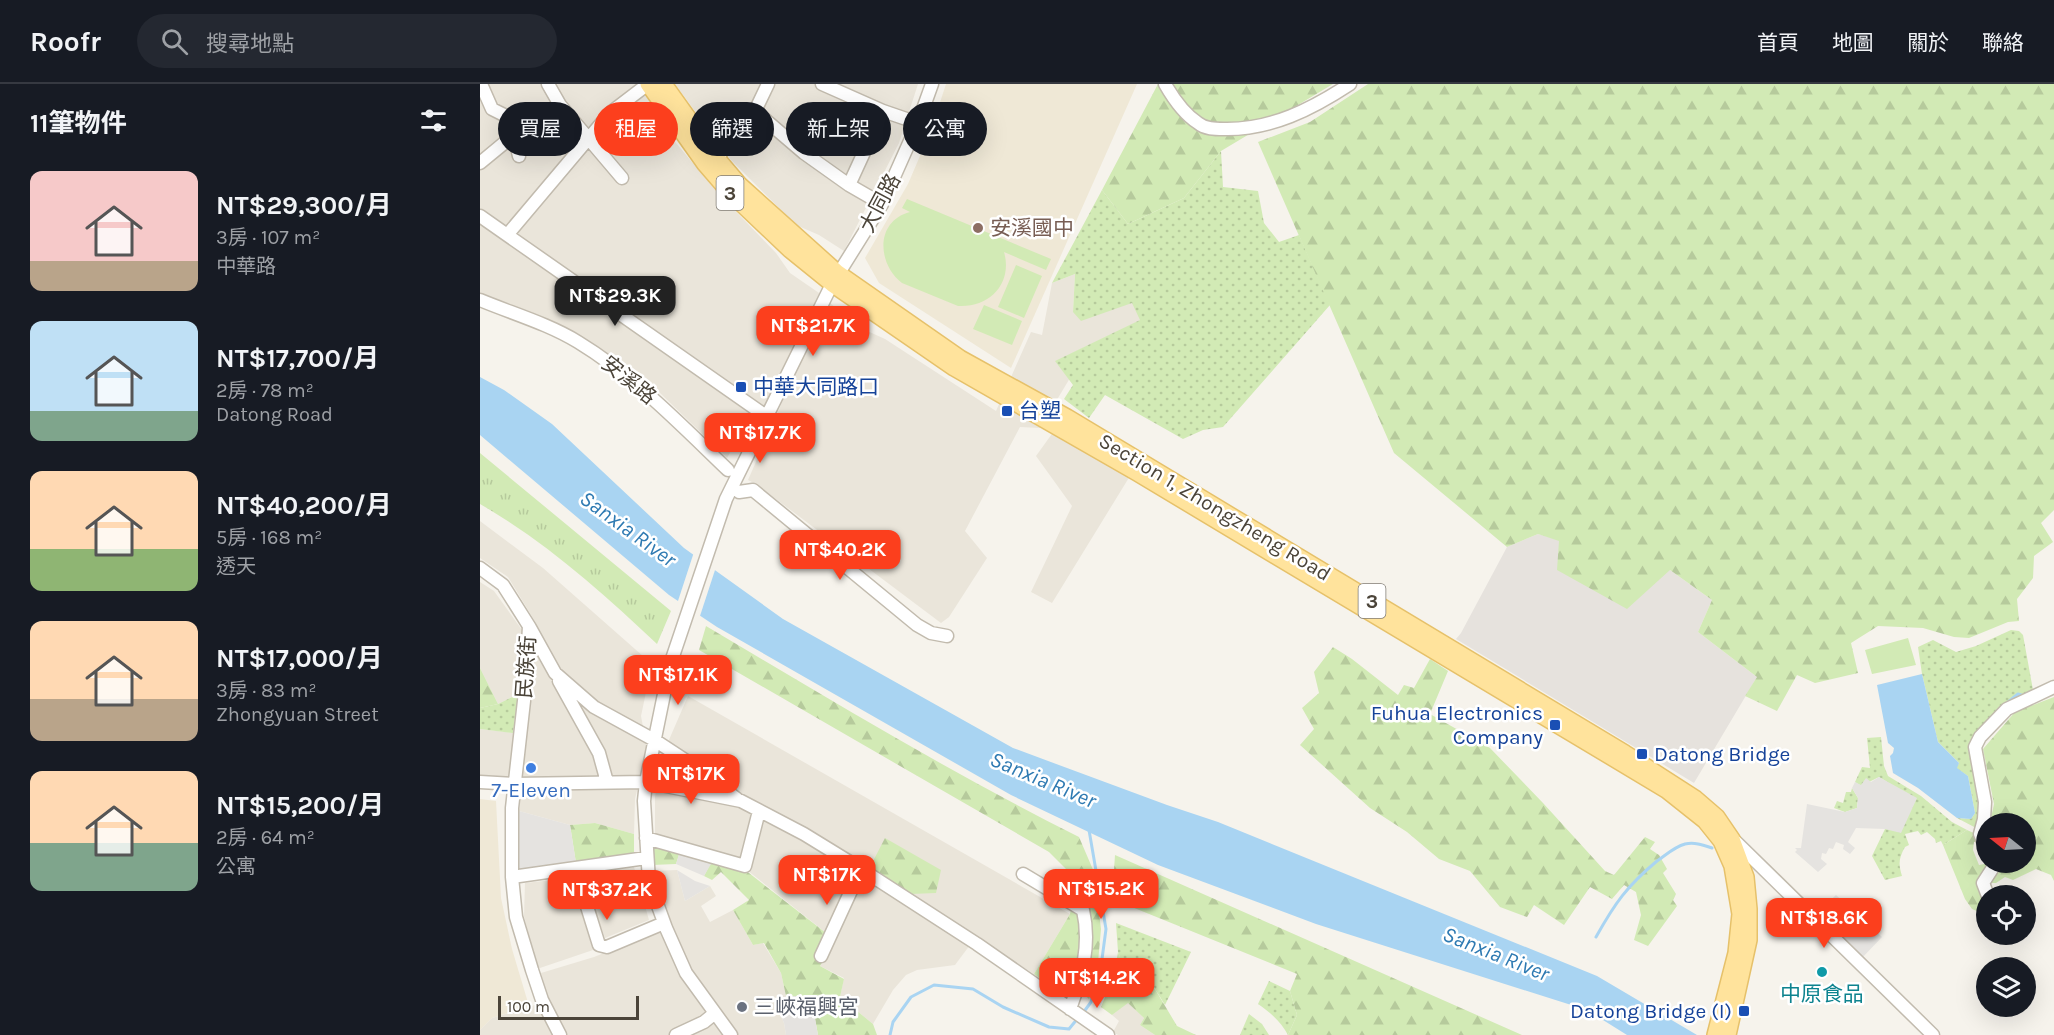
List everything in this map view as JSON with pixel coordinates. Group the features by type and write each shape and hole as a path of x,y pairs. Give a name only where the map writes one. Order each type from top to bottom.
{"main road":[{"name":"Section 1, Zhongzheng Road","path":"648,84 704,163 729,192 790,250 835,278 954,368 1137,473 1666,790 1705,821 1726,840 1740,914 1726,1027"},
{"name":"Section 1, Zhongzheng Road","path":"664,84 717,158 740,185 835,278"},
{"name":"3","path":"1715,1035 1726,1027"}],"street":[{"path":"481,84 492,109 498,112"},
{"path":"548,84 560,105 621,178"},
{"path":"508,234 610,113 648,84"},
{"path":"759,102 768,84"},
{"path":"822,84 837,88 865,102"},
{"name":"大同路","path":"926,102 932,84"},
{"path":"1165,84 1173,97 1198,124 1212,129 1252,128 1281,120 1304,111 1350,84"},
{"path":"774,127 804,153 849,185 882,204"},
{"path":"480,163 498,148"},
{"path":"849,185 862,156"},
{"name":"大同路","path":"731,1035 686,973 649,881 644,801 646,782 670,665 726,499 835,278 882,204 903,156"},
{"path":"480,216 766,416"},
{"name":"安溪路","path":"480,300 575,340 604,359 651,397 728,470"},
{"path":"739,492 753,490 917,625 931,633 947,636"},
{"name":"民族街","path":"480,568 503,585 529,626 512,808 512,877 516,917 529,960 542,1000 560,1035"},
{"path":"529,626 599,753 607,782"},
{"path":"555,673 594,707 656,741 741,801 804,834 861,869 977,944 1107,1034"},
{"path":"1984,813 1985,802 1975,747 1980,737 2007,709 2054,687"},
{"path":"480,782 514,784 646,782 741,801"},
{"path":"646,838 745,866 759,811"},
{"path":"1726,840 1933,1035"},
{"path":"512,877 646,858"},
{"path":"575,868 599,945 607,946 664,923"},
{"path":"821,956 861,869"},
{"path":"1023,874 1083,910 1087,926 1086,951 1081,980 1070,1009"},
{"path":"676,1035 704,1022 715,1013"}],"shaded area":[{"path":"480,84 639,84 650,102 594,102 594,156 678,156 678,145 717,192 776,253 790,273 822,295 767,407 750,416 727,458 659,392 579,335 480,295"},
{"path":"675,84 918,84 912,102 903,102 903,131 899,143 844,251 819,235 796,225 728,156 774,156 774,102 690,102 690,104"},
{"name":"安溪國中","path":"946,84 1137,84 1011,368 879,283 865,258 908,184 920,156 987,156 987,102 940,102"},
{"path":"1075,274 1073,312 1133,302 1141,320 1056,361 1070,378 1040,428 1020,427 965,531 987,558 949,617 941,623 748,480 827,300 854,325 885,339 996,411 1031,332 1042,335 1052,283"},
{"path":"1054,431 1130,476 1052,603 1031,592 1072,506 1036,456"},
{"path":"480,521 543,568 652,664 641,716 647,748 635,799 634,834 595,823 570,825 519,811 522,778 480,775 480,729 524,734 536,623 508,577 480,558"},
{"path":"1538,534 1670,570 1712,600 1698,632 1757,677 1694,783 1456,639 1507,547"},
{"path":"480,582 494,591 522,630 518,694 498,704 480,668"},
{"path":"688,696 1070,914 1034,974 976,937 955,965 917,970 906,975 893,990 873,1024 840,997 844,978 820,966 835,940 728,855 655,834 655,797 662,756"},
{"path":"1879,777 1917,798 1901,833 1885,829 1856,828 1848,842 1855,848 1850,854 1843,849 1844,845 1836,842 1833,849 1829,848 1826,854 1822,853 1821,859 1827,864 1818,872 1795,852 1797,850 1795,848 1801,848 1807,804 1845,812 1857,808 1858,798 1852,788 1855,782 1861,785 1866,778 1871,782"},
{"path":"480,799 496,801 501,898 512,949 529,1006 492,1018 480,1030"},
{"path":"519,811 570,825 576,863 519,871"},
{"path":"679,854 711,864 704,876 676,864"},
{"path":"634,867 649,920 605,938 582,875"},
{"path":"677,870 685,901 710,886 716,896 701,906 710,922 733,910 753,945 763,943 781,973 786,996 780,1004 780,1014 786,1035 480,1035 480,1030 492,1018 548,1001 541,973 594,957 671,926 651,871"},
{"path":"677,870 695,881 710,886 685,901"},
{"path":"571,878 593,950 537,969 524,916 525,883"},
{"path":"1836,895 1882,937 1862,958 1816,914"},
{"path":"786,996 811,997 818,1035 786,1035 780,1014 780,1004"},
{"path":"1128,1002 1144,1018 1140,1025 1155,1035 1118,1035 1113,1032 1119,1021 1112,1015"}],"green space":[{"path":"1158,84 1333,84 1221,151 1184,198 1128,224 1102,190"},
{"path":"1368,84 2054,84 2054,510 2041,523 2053,542 2034,556 2033,578 2017,599 2019,621 2008,622 1969,638 1954,637 1923,628 1878,626 1851,643 1858,673 1815,683 1797,675 1777,711 1745,696 1757,677 1698,632 1712,600 1670,570 1627,609 1557,570 1559,541 1538,534 1507,547 1394,453 1258,142 1310,122"},
{"path":"1221,151 1223,187 1258,191 1264,223 1279,242 1299,235 1330,305 1223,427 1203,430 1183,439 1105,395 1089,418 1064,399 1073,385 1055,361 1140,320 1132,303 1081,321 1073,312 1075,274 1052,283 1102,190 1128,224 1184,198"},
{"path":"907,199 1051,259 1046,270 1004,252 1006,263 1002,283 989,298 970,306 958,306 902,283 888,265 884,255 884,244 885,233 890,224 910,212 902,208"},
{"path":"1016,265 1042,276 1024,318 998,307"},
{"path":"984,305 1022,321 1012,345 973,329"},
{"path":"480,453 671,611 657,644 551,551 480,504"},
{"path":"706,626 937,761 1079,837 1094,872 1101,929 1097,974 1089,999 1076,987 1068,999 1034,974 1070,914 1077,880 1049,852 699,650"},
{"path":"2011,630 2019,631 2023,635 2033,690 2000,707 1975,732 1968,749 1982,803 1980,813 1976,813 1976,828 1957,818 1971,819 1975,813 1968,776 1956,768 1959,763 1938,742 1918,647 1933,640 1956,652 1976,646"},
{"path":"1908,638 1916,665 1872,674 1865,650"},
{"path":"1333,647 1398,695 1404,685 1414,688 1430,659 1448,671 1430,714 1490,748 1605,871 1614,875 1645,837 1655,842 1650,849 1659,855 1667,869 1663,873 1676,894 1673,900 1677,906 1648,946 1634,940 1641,915 1636,892 1624,885 1612,899 1590,887 1564,925 1534,905 1527,917 1500,907 1470,871 1439,859 1407,832 1370,808 1300,745 1314,729 1302,708 1319,693 1314,672"},
{"path":"480,668 498,704 480,708"},
{"path":"518,694 513,733 480,729 480,708 498,704"},
{"path":"2054,697 2054,881 2051,875 2036,869 2036,813 1992,813 1994,804 1983,749 2015,712"},
{"path":"1881,737 1884,766 1888,776 1921,796 1952,822 1967,830 1943,845 1941,841 1936,843 1927,832 1921,835 1918,831 1905,834 1909,845 1905,847 1900,858 1902,876 1885,880 1872,856 1885,829 1892,785 1879,777 1861,786 1855,782 1862,767 1870,768 1867,738"},
{"path":"1852,788 1858,798 1857,808 1845,812 1834,808 1837,801 1843,803 1846,792 1851,792"},
{"path":"595,823 634,834 634,854 576,863 570,825"},
{"path":"1967,830 1976,834 1973,850 1976,858 1976,873 1989,873 1988,885 1976,885 1976,911 1965,899 1943,845"},
{"path":"885,838 941,870 936,893 911,894 870,867"},
{"path":"649,842 749,873 835,940 820,966 844,979 840,997 873,1024 877,1035 818,1035 811,997 786,996 781,973 764,943 753,945 733,910 749,900 721,872 712,880 704,876 710,864 679,855 676,864 652,865"},
{"path":"1115,855 1522,1035 1288,1035 1297,1015 1290,991 1297,974 1112,899"},
{"path":"1993,873 2028,873 2013,880 2005,877 1996,883 1989,883"},
{"path":"1116,923 1191,952 1165,1005 1152,984 1130,985 1118,952"},
{"path":"1118,952 1130,984 1152,984 1177,1026 1196,1035 1155,1035 1140,1025 1144,1018 1128,1003 1112,1015 1101,1007 1113,978"},
{"path":"1269,981 1290,991 1297,1015 1288,1035 1275,1018 1258,1004"},
{"path":"1249,1014 1262,1024 1269,1035 1240,1035"}],"water":[{"name":"Sanxia River","path":"480,377 504,390 552,424 684,548 783,619 1013,748 1218,822 1597,976 1697,1035 1627,1035 1587,1010 1316,924 1158,865 1011,795 717,627 669,595 480,435"},
{"path":"1922,674 1938,742 1959,763 1957,768 1968,776 1975,813 1971,819 1957,818 1918,788 1893,773 1890,756 1894,748 1888,743 1877,685"}],"pier":[{"path":"694,552 716,567 699,619 677,604"}],"waterway":[{"path":"2007,703 2018,694 2024,696"},
{"path":"1083,1013 1091,1002 1100,974 1106,929 1089,830"},
{"path":"1596,937 1622,896 1657,861 1685,844 1712,848"},
{"path":"890,1035 893,1022 911,997 934,985 973,989 1003,1007 1049,1027 1069,1029 1078,1018"}],"place":[{"name":"安溪國中","path":"978,228"},
{"name":"中華大同路口","path":"741,387"},
{"name":"台塑","path":"1007,411"},
{"name":"Fuhua Electronics Company","path":"1555,725"},
{"name":"Datong Bridge","path":"1642,754"},
{"name":"7-Eleven","path":"531,768"},
{"name":"中原食品","path":"1822,972"},
{"name":"三峽福興宮","path":"742,1007"},
{"name":"Datong Bridge (I)","path":"1744,1011"}]}
